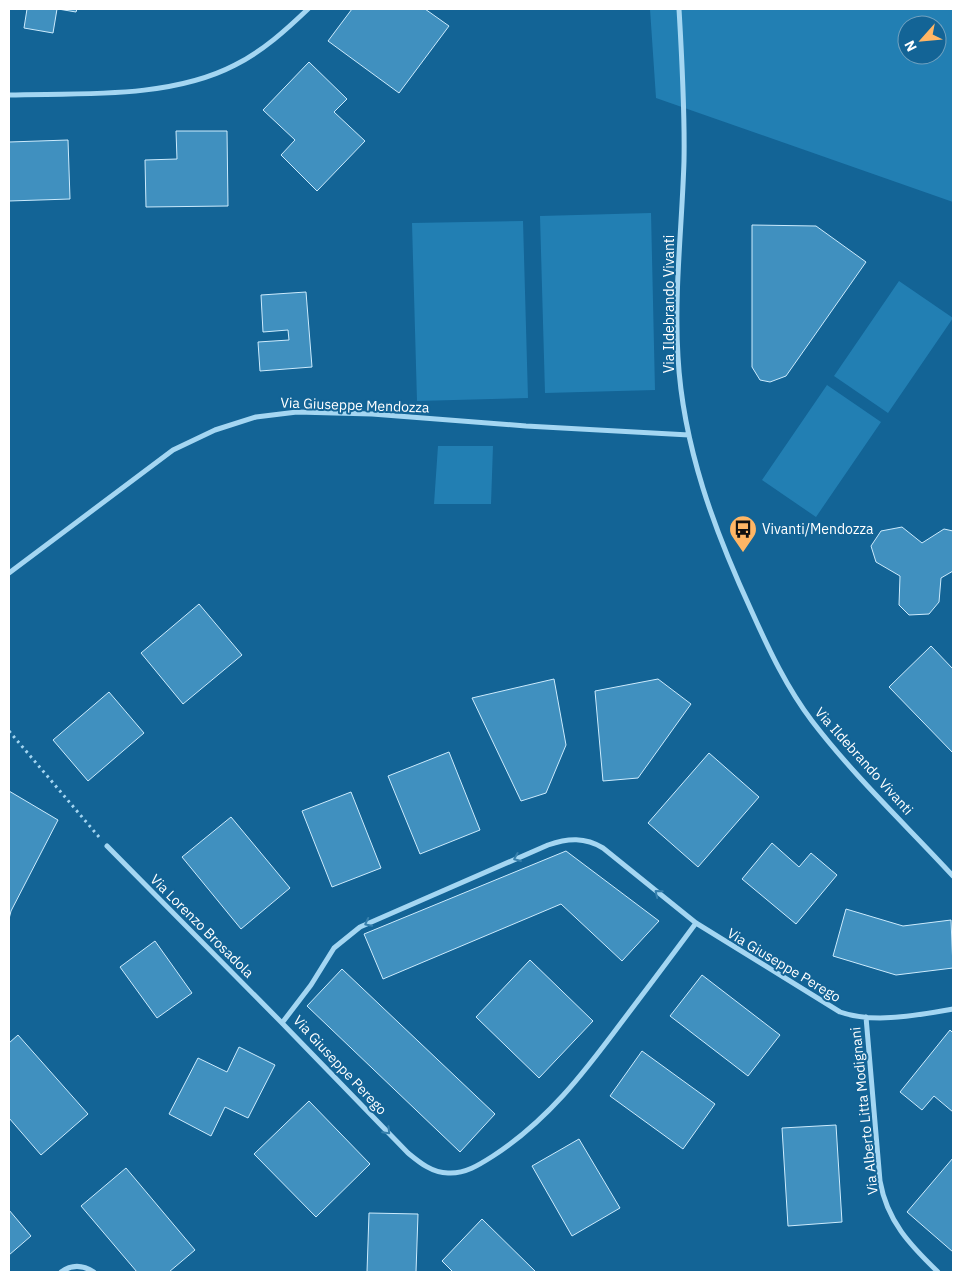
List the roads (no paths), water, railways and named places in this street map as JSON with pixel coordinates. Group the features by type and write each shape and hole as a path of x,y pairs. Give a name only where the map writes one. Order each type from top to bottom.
{"street":[{"path":"9,95 78,95 128,92 205,77 233,66 260,50 308,9"},
{"name":"Via Ildebrando Vivanti","path":"678,9 684,135 677,339 680,387 689,435 702,487 724,547 768,648 787,684 830,744 953,876"},
{"name":"Via Giuseppe Mendozza","path":"9,573 173,450 215,430 256,417 297,412 372,414 526,426 689,435"},
{"name":"Via Giuseppe Perego","path":"696,923 585,1072 554,1108 513,1142 479,1164 459,1172 441,1173 430,1169 413,1157 282,1023 311,985 334,948 360,927 456,884 563,840 584,840 598,845 696,923 828,1006 848,1014 866,1017 902,1016 953,1009"},
{"name":"Via Lorenzo Brosadola","path":"107,846 282,1023"},
{"name":"Via Alberto Litta Modignani","path":"866,1017 880,1181 884,1202 901,1234 938,1272"},
{"path":"61,1272 76,1266 86,1267 94,1272"}],"place":[{"name":"Vivanti/Mendozza","path":"743,553"}]}
